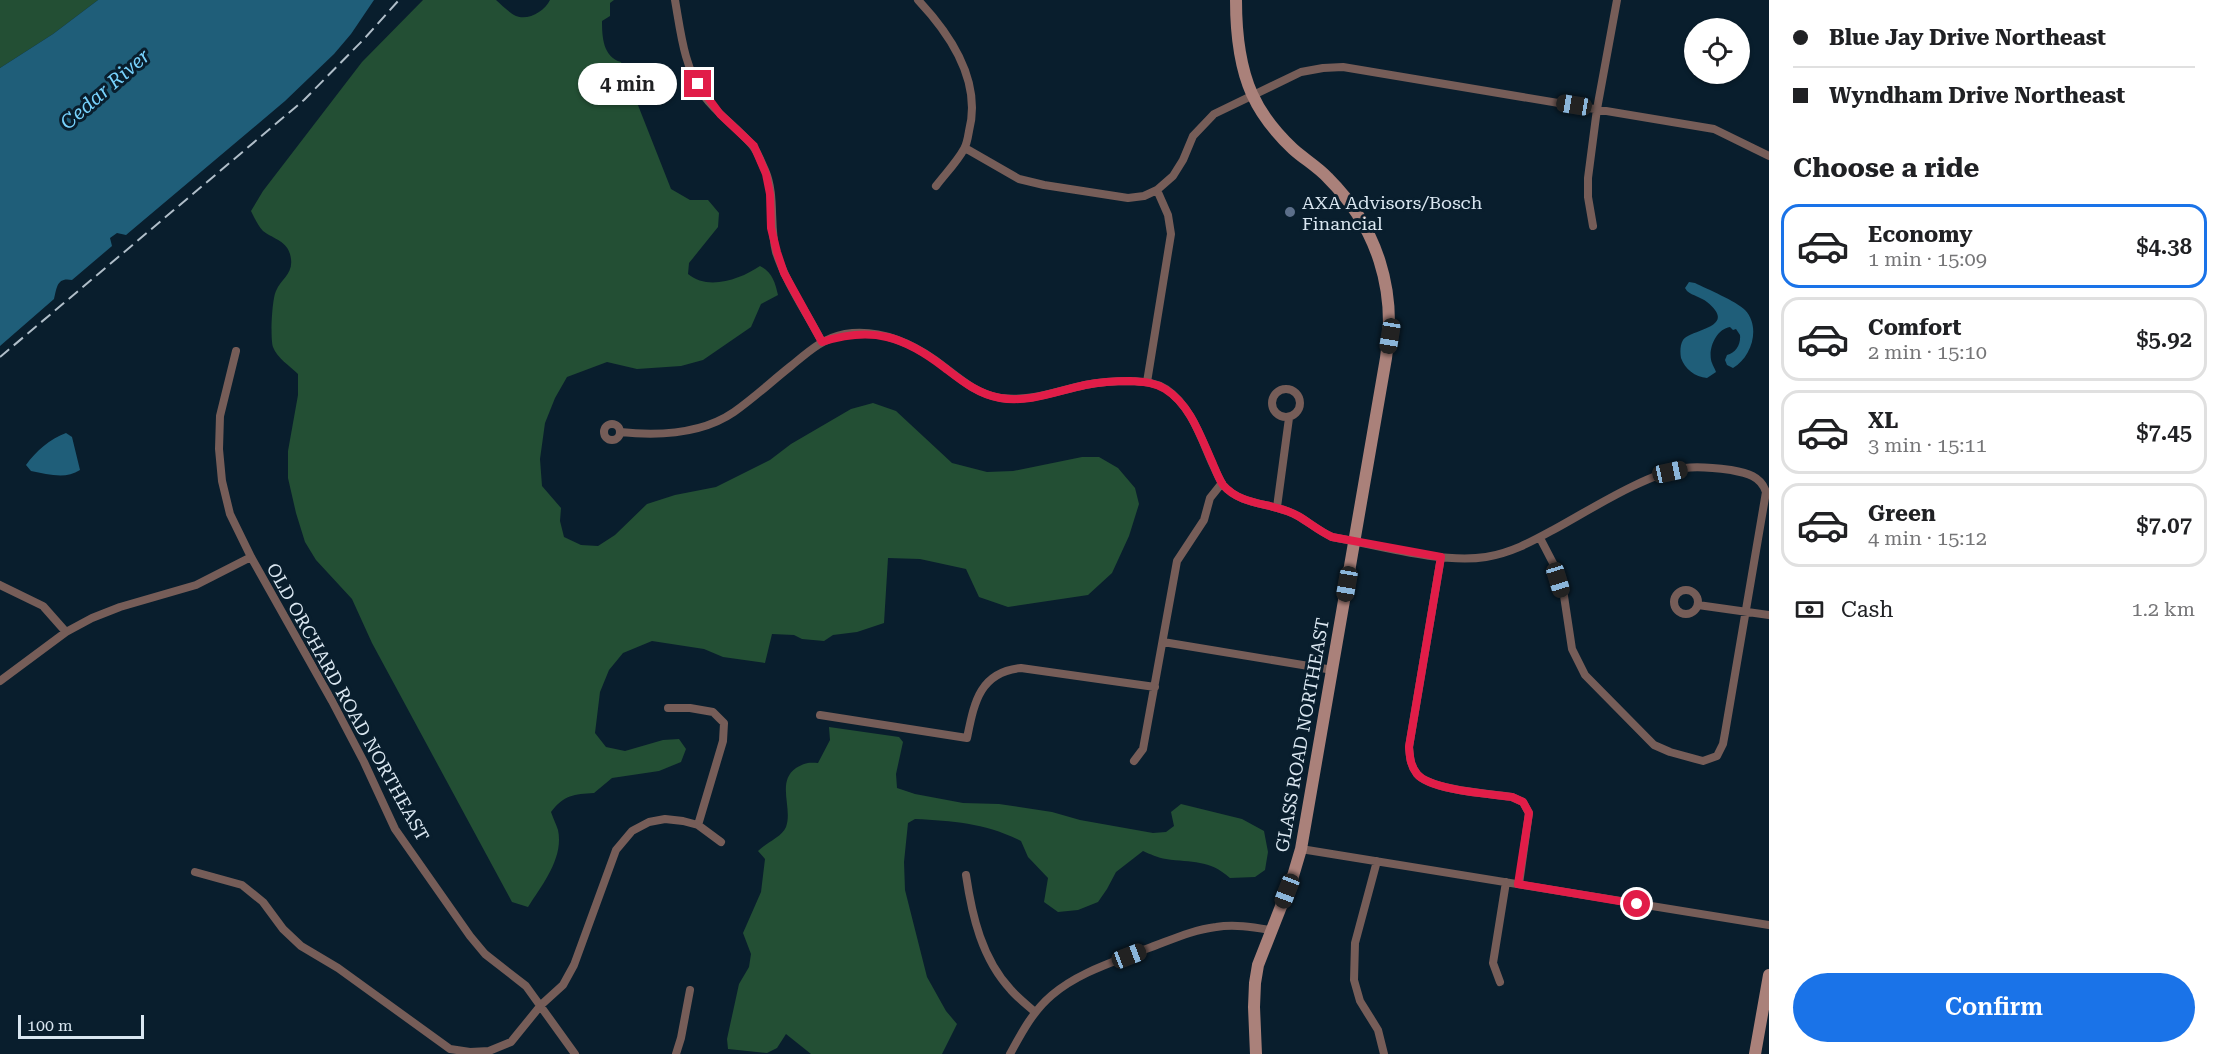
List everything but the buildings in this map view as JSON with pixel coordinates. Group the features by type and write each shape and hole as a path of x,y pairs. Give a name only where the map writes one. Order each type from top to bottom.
{"street":[{"path":"675,0 682,46 691,73 704,96 754,146 766,174 770,194 771,228 784,273 822,342"},
{"path":"918,0 940,23 960,55 970,87 972,118 965,148 936,186"},
{"name":"GLASS ROAD NORTHEAST","path":"1236,0 1239,49 1252,95 1278,133 1328,177 1358,214 1379,254 1387,285 1390,336 1301,849 1293,876 1258,965 1255,983 1256,1054"},
{"path":"1593,226 1588,197 1588,178 1597,109 1617,0"},
{"path":"965,148 1019,179 1128,198 1144,196 1157,190 1173,176 1193,136 1214,114 1301,72 1343,67 1714,129 1769,156"},
{"path":"1147,382 1171,234 1168,215 1157,190"},
{"path":"620,432 666,434 713,423 733,413 822,342 845,334 866,334 912,345 978,392 1000,398 1024,399 1088,384 1116,381 1147,382 1164,388 1178,399 1191,416 1222,483 1240,498 1277,507 1297,515 1317,531 1332,537 1441,557 1468,559 1509,553 1632,488 1670,472 1687,468 1748,473 1763,482 1766,492 1725,733 1717,756 1703,761 1670,752 1654,744 1585,675 1572,649 1564,596 1553,563 1540,538"},
{"name":"OLD ORCHARD ROAD NORTHEAST","path":"236,351 220,416 220,460 222,482 230,514 250,557 337,711 364,762 395,830 470,936 485,954 526,986 575,1054"},
{"path":"1277,507 1289,418"},
{"path":"1134,761 1143,749 1177,561 1204,520 1210,498 1222,483"},
{"path":"0,681 66,632 120,607 172,594 196,585 250,557"},
{"path":"1441,557 1409,747 1411,765 1418,776 1433,785 1512,797 1523,802 1529,813 1518,884"},
{"path":"0,585 44,606 66,632"},
{"path":"1698,605 1769,615"},
{"path":"1163,642 1333,670"},
{"path":"820,715 967,738 975,703 996,674 1006,669 1021,668 1155,687"},
{"path":"668,708 690,708 713,712 724,723 723,741 698,825"},
{"path":"195,872 242,885 263,902 283,929 301,946 338,968 450,1049 470,1052 489,1051 511,1042 540,1005 563,985 574,965 616,850 632,831 649,822 665,819 698,825 721,842"},
{"path":"1301,849 1769,925"},
{"path":"1377,861 1353,957 1354,980 1360,1001 1378,1030 1384,1054"},
{"path":"966,875 971,909 993,966 1010,990 1035,1012"},
{"path":"1500,982 1493,963 1506,882"},
{"path":"1010,1054 1035,1012 1073,979 1189,933 1215,927 1245,926 1270,930"},
{"path":"1755,1054 1769,975"},
{"path":"676,1054 690,990"}],"green space":[{"path":"0,0 98,0 53,34 0,68"},
{"path":"423,0 496,0 516,16 526,17 536,14 550,0 614,0 610,3 610,16 602,21 605,46 610,56 621,62 671,189 690,200 708,200 719,213 718,227 689,263 688,274 705,282 724,281 744,275 760,266 770,274 777,290 778,295 761,304 751,327 703,360 681,366 637,369 607,362 567,377 545,423 540,459 542,486 561,508 560,521 564,537 581,545 598,546 615,535 647,504 675,495 716,487 770,460 791,444 851,409 873,403 896,411 952,463 987,472 1013,471 1082,457 1099,457 1118,468 1135,488 1139,504 1129,536 1112,573 1088,595 1008,607 979,597 966,569 920,559 888,558 884,623 857,632 833,635 824,641 802,639 794,635 772,634 765,663 723,657 704,649 652,641 623,653 609,670 600,692 595,733 606,747 625,751 663,740 679,739 686,749 681,762 659,771 612,778 594,793 570,796 556,806 551,812 558,830 558,851 550,871 528,907 512,902 372,643 352,599 316,560 305,542 288,478 288,451 298,395 298,374 275,351 272,336 275,295 290,269 291,259 287,248 263,231 251,211 263,191 362,62"},
{"path":"829,727 899,737 903,742 896,774 897,788 915,794 963,803 999,804 1052,812 1080,820 1153,833 1166,832 1174,826 1171,812 1181,804 1242,819 1264,831 1268,852 1265,870 1255,877 1230,878 1207,865 1163,858 1143,851 1116,872 1098,902 1078,910 1058,912 1044,902 1048,878 1028,857 1021,841 982,827 956,822 915,819 908,823 904,862 905,890 927,977 946,1011 957,1024 942,1054 811,1054 786,1034 777,1048 767,1053 728,1049 727,1039 739,984 749,967 751,954 743,933 761,892 765,859 758,851 784,831 788,820 787,780 799,766 806,763 818,763 830,740"}],"water":[{"name":"Cedar River","path":"98,0 374,0 334,54 285,101 126,235 117,233 110,238 112,246 72,280 63,280 57,287 54,299 0,346 0,68 53,34"},
{"path":"1689,282 1714,292 1741,307 1750,317 1753,325 1749,349 1740,363 1733,368 1727,365 1725,360 1727,355 1737,348 1740,335 1736,329 1733,330 1730,327 1717,336 1711,352 1716,372 1707,378 1698,376 1685,366 1681,358 1681,344 1688,336 1716,323 1718,317 1707,302 1687,291 1685,288"},
{"path":"66,433 72,437 80,470 62,476 31,471 26,465 34,455 49,442"}],"railway":[{"path":"0,357 304,100 399,0"}],"place":[{"name":"AXA Advisors/Bosch Financial","path":"1290,212"}],"route":[{"path":"698,84 704,96 720,114 754,146 766,174 770,194 771,228 784,273 822,342 845,334 866,334 890,338 912,345 978,392 1000,398 1024,399 1088,384 1116,381 1147,382 1164,388 1178,399 1191,416 1222,483 1240,498 1277,507 1297,515 1317,531 1332,537 1441,557 1409,747 1411,765 1418,776 1433,785 1512,797 1523,802 1529,813 1518,884 1637,904"}]}
